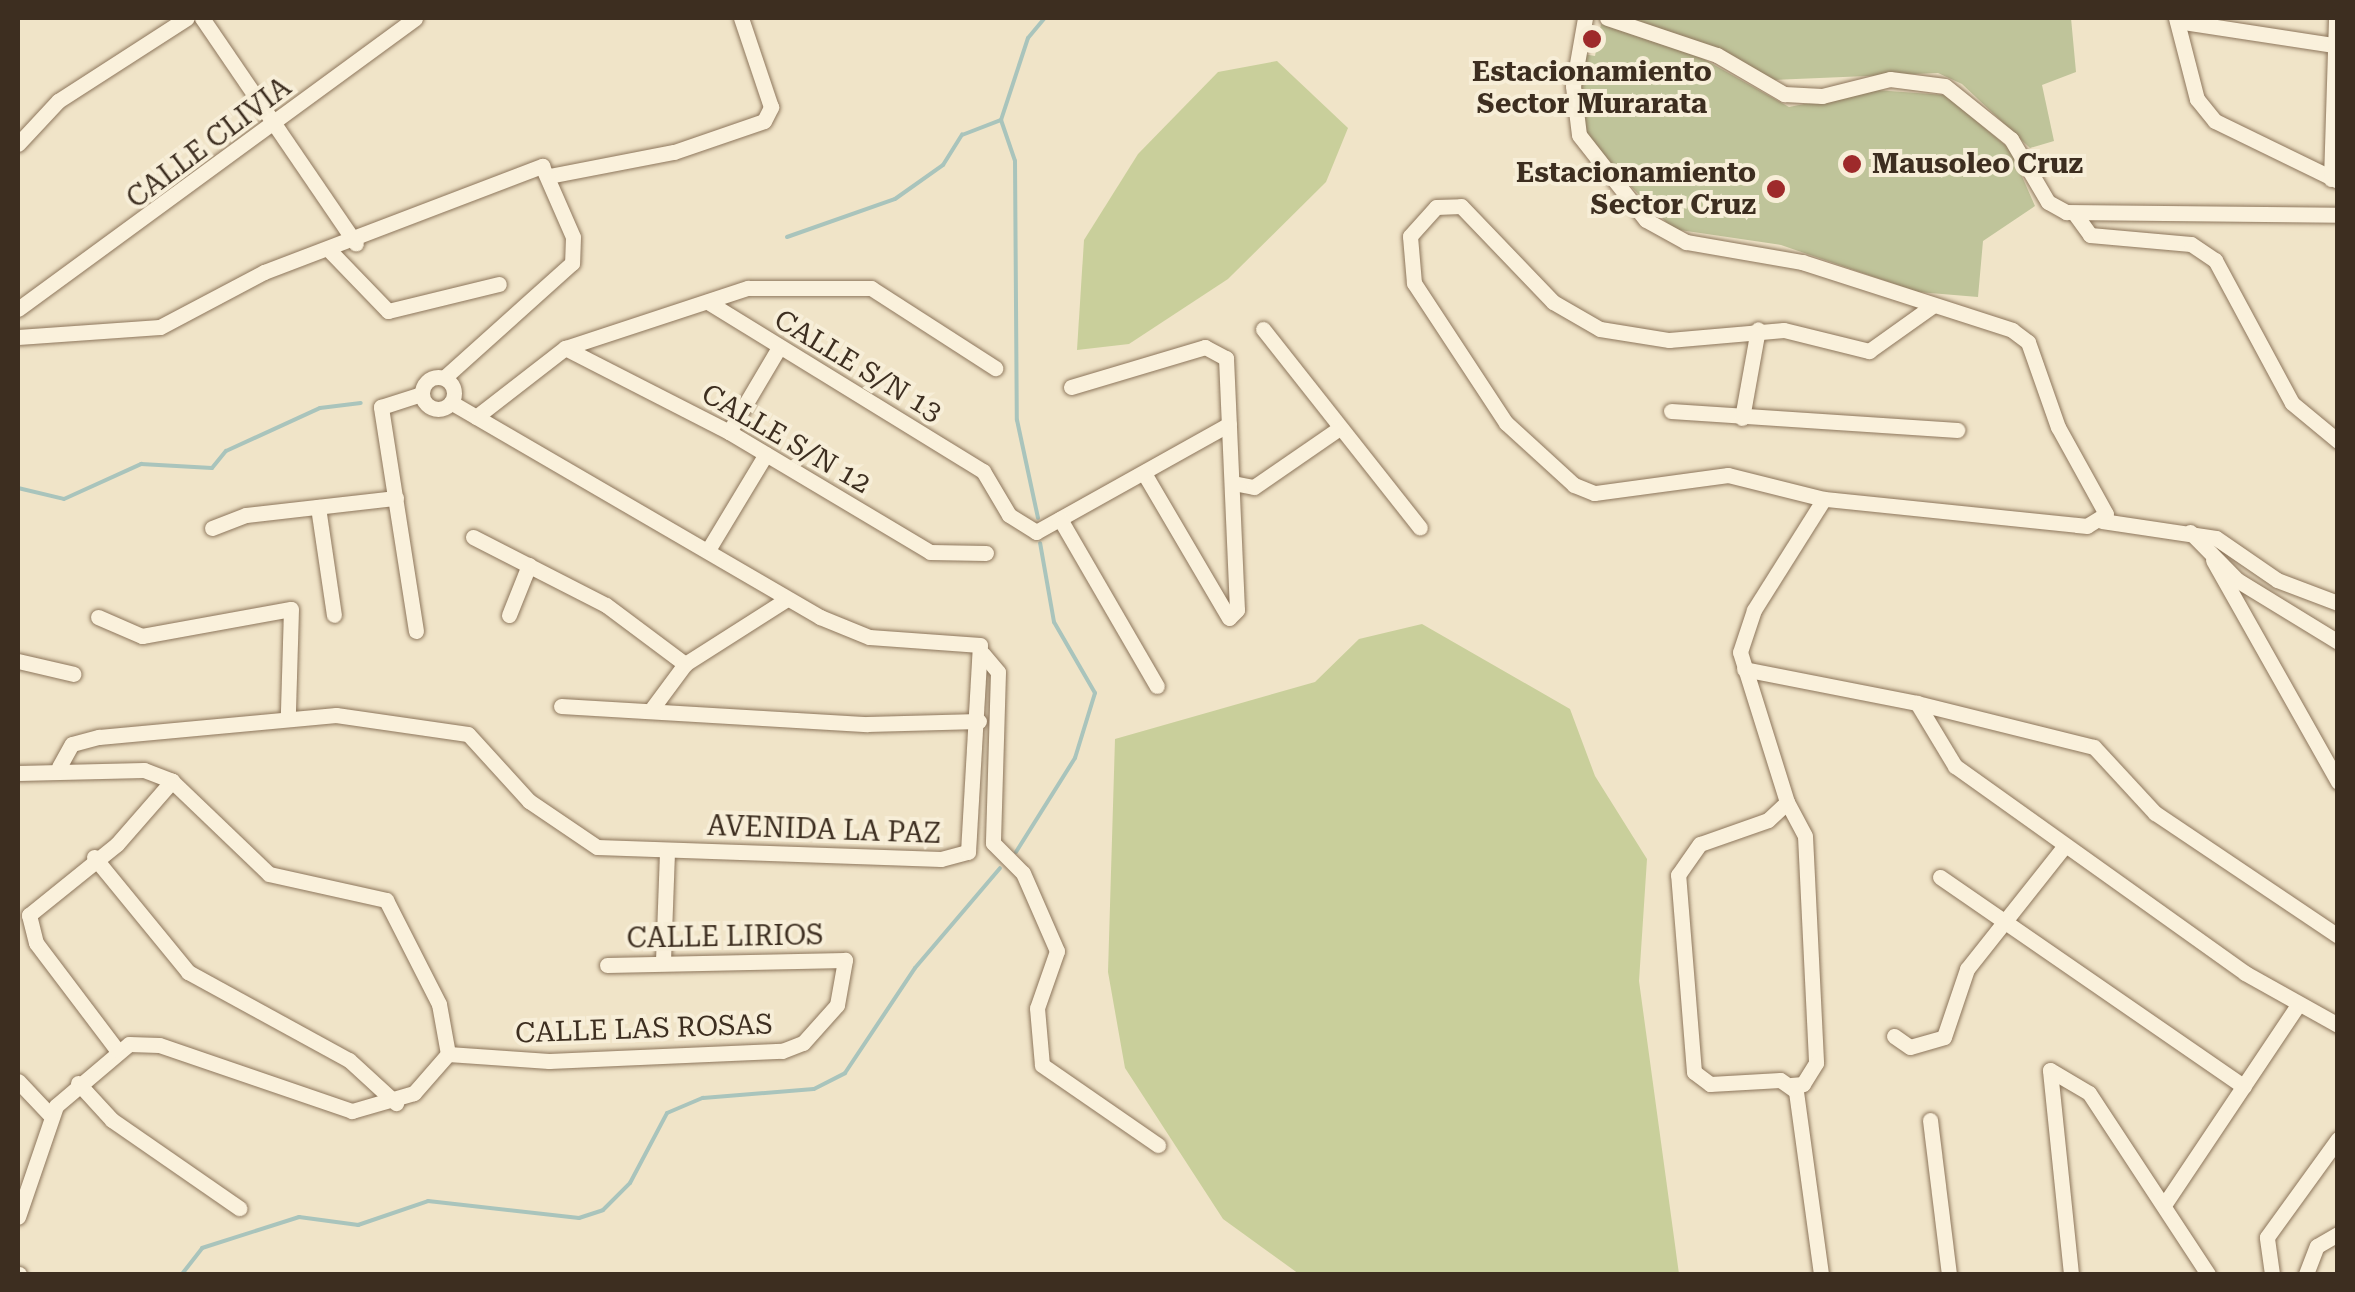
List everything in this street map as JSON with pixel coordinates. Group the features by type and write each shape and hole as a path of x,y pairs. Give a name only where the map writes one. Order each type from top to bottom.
{"street":[{"path":"18,144 58,101 186,18"},
{"path":"202,18 278,124 356,244"},
{"name":"CALLE CLIVIA","path":"24,308 278,124 415,18"},
{"path":"1584,18 1576,124 1646,220 1686,242 1802,262 2028,342 2058,427 2106,506 2102,521"},
{"path":"1607,18 1717,55 1784,94 1822,96 1890,80 1945,86 2011,139 2048,202 2075,214 2338,216"},
{"path":"2334,45 2177,19 2204,110 2334,180 2336,18"},
{"path":"18,337 148,330 264,272 356,244 543,170 674,152 764,120 771,107 744,19"},
{"path":"416,630 381,408 421,394 426,381 444,378 572,263 543,170"},
{"path":"1932,306 1870,351 1758,329 1669,340 1581,322 1461,206 1436,207 1410,236 1414,283 1506,423 1574,485 1594,493 1728,475 1824,499 2102,521 2190,532 2231,544 2277,580 2338,603"},
{"path":"2075,214 2090,236 2191,244 2215,260 2292,403 2338,441"},
{"path":"331,252 388,311 499,284"},
{"path":"476,417 565,348 748,288 858,285 995,368"},
{"name":"CALLE S/N 13","path":"708,302 778,349 983,472 1023,529 1060,519"},
{"path":"1742,418 1758,329"},
{"path":"1263,330 1420,528"},
{"name":"CALLE S/N 12","path":"565,348 729,432 930,552 986,552"},
{"path":"729,432 778,349"},
{"path":"1071,388 1217,350 1226,358 1234,483 1236,610 1229,618 1144,472"},
{"path":"444,378 451,402 787,599 869,637 962,638 983,654 998,672 993,843 1023,873 1056,951 1037,1008 1042,1064 1158,1146"},
{"path":"421,394 434,409 451,402"},
{"path":"1671,411 1958,430"},
{"path":"1157,686 1060,519 1229,424"},
{"path":"1234,483 1254,487 1338,429"},
{"path":"708,550 766,454"},
{"path":"212,528 246,514 396,498"},
{"path":"1787,802 1768,820 1700,844 1678,874 1698,1080 1804,1084 1816,1064 1805,836 1787,802 1744,669 1745,628 1824,499"},
{"path":"318,507 334,614"},
{"path":"2190,532 2212,560 2338,782"},
{"path":"473,537 529,565 685,664"},
{"path":"2212,560 2338,642"},
{"path":"509,615 529,565"},
{"path":"652,710 685,664 787,599"},
{"path":"98,617 142,636 291,609 288,713"},
{"name":"AVENIDA LA PAZ","path":"58,767 81,741 288,713 468,734 581,841 666,851 956,858 974,842 983,654"},
{"path":"18,662 74,674"},
{"path":"1744,669 1918,703 2094,747 2155,813 2338,936"},
{"path":"1918,703 1955,766 2063,848 2297,1006 2338,1025"},
{"path":"561,706 867,724 980,721"},
{"path":"18,773 58,767 122,766 172,781 269,874 392,906 439,1004 448,1054 396,1103 332,1108 158,1045 117,1050 78,1083 50,1115 18,1218"},
{"path":"117,1050 36,943 29,915 172,781"},
{"path":"1894,1036 1910,1047 1944,1038 1967,969 2063,848"},
{"path":"663,962 666,851"},
{"path":"94,857 188,972 349,1060 396,1103"},
{"path":"1940,878 2244,1087"},
{"name":"CALLE LAS ROSAS","path":"448,1054 549,1061 782,1051 803,1043 837,1005 845,960"},
{"name":"CALLE LIRIOS","path":"606,965 845,960"},
{"path":"2166,1202 2297,1006"},
{"path":"2072,1274 2050,1070 2089,1093 2166,1202 2208,1274"},
{"path":"18,1081 50,1115"},
{"path":"78,1083 112,1120 239,1208"},
{"path":"1791,1085 1821,1274"},
{"path":"1930,1120 1949,1274"},
{"path":"2272,1274 2267,1238 2338,1139"},
{"path":"2306,1274 2317,1246 2338,1234"}],"green space":[{"path":"1628,18 2071,18 2076,72 2042,85 2054,141 2030,148 1962,84 1938,73 1775,80"},
{"path":"1601,24 1702,58 1789,107 1875,90 1945,95 2010,149 2035,206 1983,241 1978,297 1918,292 1781,245 1673,229 1596,151 1578,115 1583,54 1595,56"},
{"path":"1277,61 1348,128 1326,182 1228,279 1129,344 1077,350 1084,240 1138,154 1218,72"},
{"path":"1422,624 1570,709 1595,776 1647,859 1639,981 1679,1274 1299,1274 1223,1219 1125,1068 1108,972 1115,739 1315,682 1359,639"}],"waterway":[{"path":"787,237 895,199 943,165 962,135 1001,120 1028,38 1045,18"},
{"path":"1001,120 1015,161 1017,420 1038,518"},
{"path":"18,488 64,499 141,464 212,468 226,451 320,408 361,403"},
{"path":"1016,852 1075,758 1095,693 1054,622 1040,543"},
{"path":"182,1274 202,1248 299,1217 358,1225 428,1201 579,1218 603,1210 630,1183 667,1113 703,1098 814,1089 845,1073 915,968 1000,868"}],"place":[{"name":"Estacionamiento Sector Murarata","path":"1592,39"},
{"name":"Mausoleo Cruz","path":"1852,164"},
{"name":"Estacionamiento Sector Cruz","path":"1776,189"}]}
